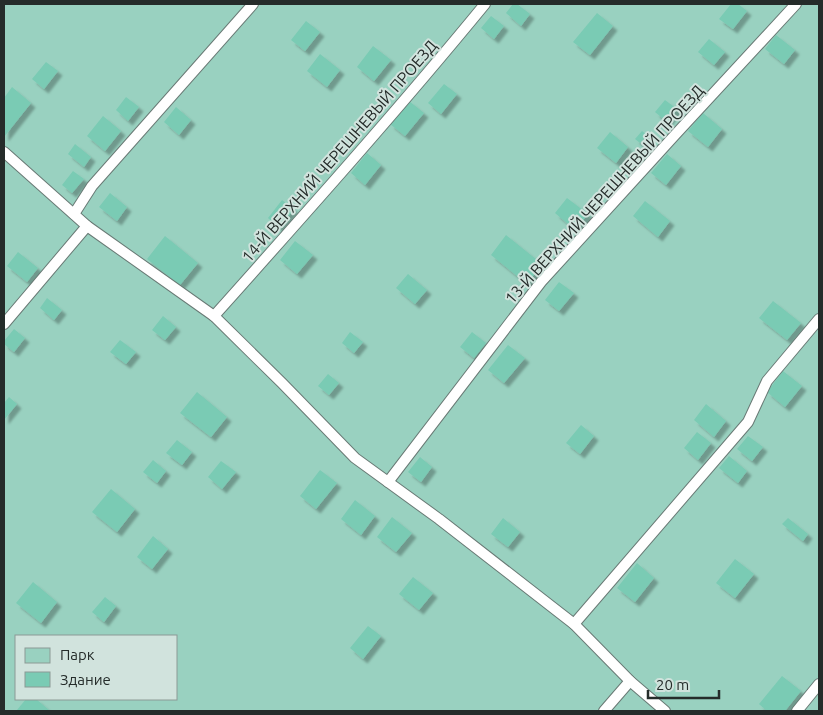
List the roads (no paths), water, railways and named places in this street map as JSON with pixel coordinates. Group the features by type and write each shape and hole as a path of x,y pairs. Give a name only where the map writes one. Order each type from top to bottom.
{"lane":[{"path":"74,214 92,186 253,4"},
{"name":"14-Й ВЕРХНИЙ ЧЕРЕШНЕВЫЙ ПРОЕЗД","path":"214,316 424,78 486,4"},
{"name":"13-Й ВЕРХНИЙ ЧЕРЕШНЕВЫЙ ПРОЕЗД","path":"388,482 541,282 796,4"},
{"path":"4,152 87,226 214,316 355,458 439,519 574,624 630,681 665,711"},
{"path":"4,324 87,226"},
{"path":"574,624 748,422 767,381 819,319"},
{"path":"604,711 630,681"},
{"path":"797,711 819,684"}]}
